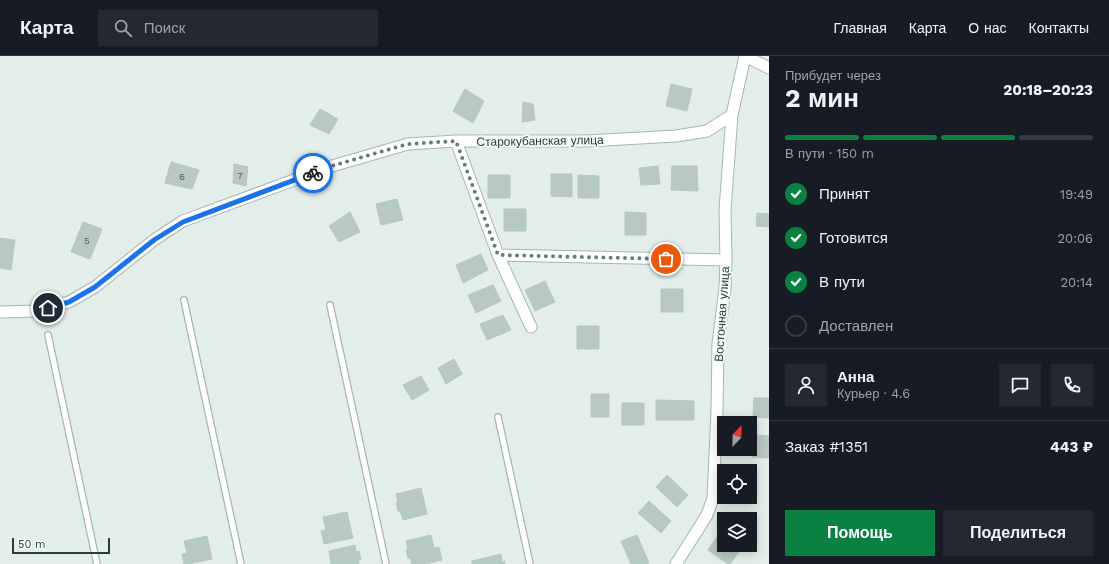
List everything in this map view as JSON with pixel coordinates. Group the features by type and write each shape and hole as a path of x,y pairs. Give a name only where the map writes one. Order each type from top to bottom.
{"street":[{"path":"745,56 769,68"},
{"name":"Восточная улица","path":"676,564 707,515 713,498 717,412 718,343 725,289 725,210 732,115 745,56"},
{"name":"Старокубанская улица","path":"0,312 37,311 69,302 95,287 154,240 183,222 332,166 408,144 456,141 587,141 676,136 707,131 732,115"},
{"path":"456,141 498,255 531,327"},
{"path":"498,255 726,260"}],"lane":[{"path":"184,300 241,564"},
{"path":"330,305 386,564"},
{"path":"48,335 97,564"},
{"path":"498,417 530,564"}],"building":[{"path":"671,84 692,89 687,111 666,106"},
{"path":"465,89 484,101 473,123 453,111"},
{"path":"523,102 533,104 535,120 522,122"},
{"path":"320,109 338,119 329,134 310,125"},
{"path":"171,162 199,170 192,189 165,183"},
{"path":"234,164 248,167 246,186 233,183"},
{"path":"658,166 660,184 641,185 639,168"},
{"path":"672,166 697,166 698,191 671,190"},
{"path":"551,174 572,174 572,197 551,196"},
{"path":"488,175 510,175 510,198 488,198"},
{"path":"578,175 599,176 599,198 578,198"},
{"path":"397,199 403,220 381,225 376,204"},
{"path":"504,209 526,209 526,231 504,231"},
{"path":"350,212 360,232 339,242 329,226"},
{"path":"625,212 646,213 646,235 625,235"},
{"path":"757,213 769,214 769,227 756,226"},
{"path":"83,222 102,229 90,259 71,252"},
{"path":"0,238 15,240 11,270 0,268"},
{"path":"481,254 488,270 463,283 456,265"},
{"path":"545,281 555,302 535,311 525,290"},
{"path":"493,285 501,301 476,313 468,295"},
{"path":"661,289 683,289 683,312 661,312"},
{"path":"503,315 511,330 487,340 480,324"},
{"path":"577,326 599,326 599,349 577,349"},
{"path":"454,359 462,374 446,384 438,368"},
{"path":"421,376 429,390 412,400 403,385"},
{"path":"591,394 609,394 609,417 591,417"},
{"path":"754,398 769,398 769,418 753,416"},
{"path":"656,400 694,401 694,420 656,420"},
{"path":"622,403 644,403 644,425 622,425"},
{"path":"757,435 769,436 769,458 752,457 757,456"},
{"path":"667,475 688,495 677,507 656,487"},
{"path":"421,488 427,514 403,520 400,511 398,511 396,494"},
{"path":"649,501 671,521 661,533 638,513"},
{"path":"347,512 353,538 324,544 321,531 326,530 323,517"},
{"path":"431,535 434,548 439,547 442,560 426,564 412,564 410,558 408,558 406,541"},
{"path":"637,535 649,563 631,564 621,541"},
{"path":"207,536 212,559 184,564 182,554 187,553 184,541"},
{"path":"717,537 717,552 739,552 730,564 728,564 708,550"},
{"path":"355,545 356,552 359,551 361,560 358,560 359,564 331,564 329,551"},
{"path":"501,554 502,562 505,561 505,564 472,564 472,561"}],"way so far":[{"path":"313,173 408,144 456,141 498,255 666,259"}],"route":[{"path":"48,308 69,302 95,287 154,240 183,222 313,173"}]}
